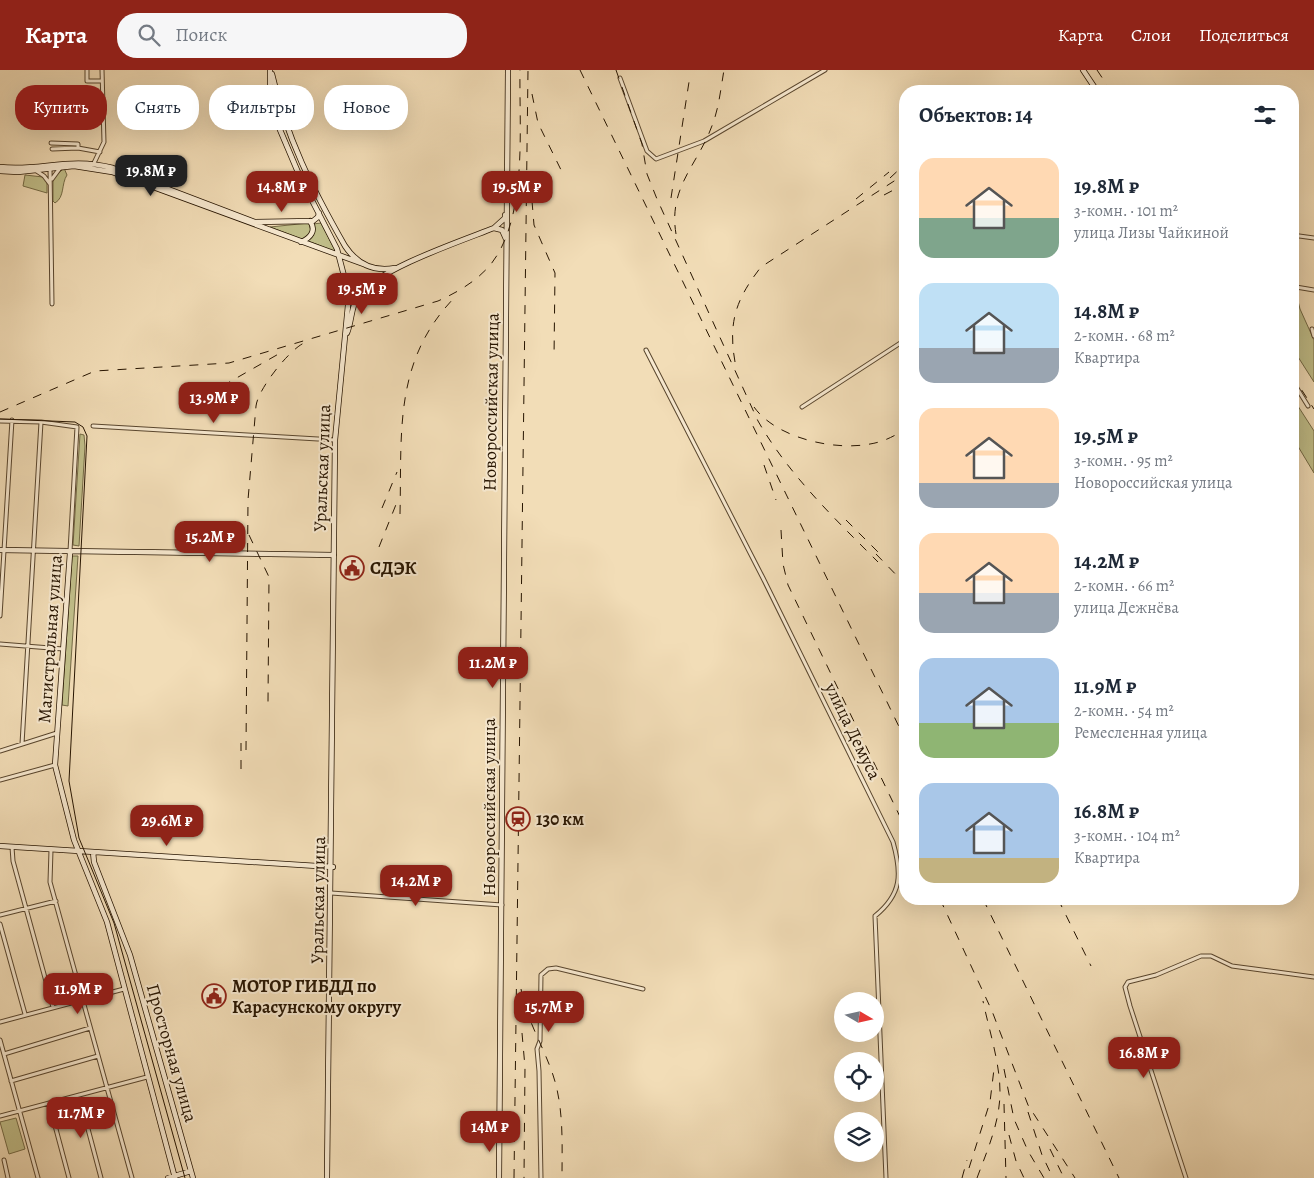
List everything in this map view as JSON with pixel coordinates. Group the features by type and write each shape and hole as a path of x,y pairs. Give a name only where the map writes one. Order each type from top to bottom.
{"street":[{"path":"87,70 87,81 102,81"},
{"path":"94,163 104,142 102,70"},
{"path":"271,70 275,85"},
{"path":"270,85 271,70"},
{"name":"Новороссийская улица","path":"499,1178 508,70"},
{"path":"620,78 645,146 656,159 678,153 704,141 825,70"},
{"path":"1083,70 1093,85"},
{"path":"280,130 303,182 340,257"},
{"path":"289,130 303,169 344,246 350,254 366,265"},
{"path":"51,143 78,144 78,148"},
{"path":"52,149 78,148 100,152"},
{"path":"0,169 34,170 80,162 94,163 113,168 340,257 382,269 403,266"},
{"path":"50,166 52,304"},
{"path":"51,187 55,172 67,166"},
{"path":"0,169 84,166 112,172 252,222 310,222 316,220 319,213"},
{"path":"303,169 303,182"},
{"path":"34,170 44,176 51,187"},
{"name":"Новороссийская улица","path":"494,228 505,218 507,196"},
{"path":"301,242 311,236 310,222"},
{"path":"349,295 355,298 368,286 390,272 494,228 505,234 507,251"},
{"path":"1299,235 1314,238"},
{"name":"Уральская улица","path":"327,1178 332,902 336,440 349,295 340,257"},
{"path":"1299,288 1314,290"},
{"name":"Уральская улица","path":"342,363 346,337 359,296"},
{"path":"1312,329 1314,336"},
{"path":"802,407 899,344"},
{"name":"улица Демуса","path":"646,350 763,578 893,842 897,854 898,878 893,898 875,916 886,1178"},
{"path":"1299,391 1308,406"},
{"path":"0,616 2,550 12,420"},
{"path":"0,421 42,422 22,744"},
{"name":"Магистральная улица","path":"42,422 77,427 55,765 70,827 79,851"},
{"path":"93,426 336,440"},
{"path":"2,550 70,553 334,555"},
{"path":"0,644 64,649"},
{"path":"0,751 57,733"},
{"path":"0,780 55,765"},
{"path":"0,846 332,867"},
{"path":"12,846 13,861 53,1007"},
{"path":"51,850 49,873 132,1178"},
{"name":"Просторная улица","path":"79,851 107,922 175,1177"},
{"name":"Просторная улица","path":"93,852 94,862 130,955 193,1178"},
{"path":"332,894 502,905"},
{"path":"0,915 56,901"},
{"path":"0,924 26,1014"},
{"path":"1186,1178 1130,1006 1125,987 1128,982 1156,975 1206,956 1211,956 1232,966 1314,977"},
{"path":"541,1178 537,1049 540,1041 541,975 548,969 556,968 642,989"},
{"path":"0,1022 124,989"},
{"path":"4,1054 90,1028"},
{"path":"0,1040 38,1178"},
{"path":"11,1081 98,1056"},
{"path":"0,1116 147,1077"},
{"path":"79,1095 101,1178"},
{"path":"49,1103 69,1178"},
{"path":"4,1160 8,1178"},
{"path":"168,1178 191,1172"}],"shaded area":[{"path":"64,168 67,175 62,194 55,203 53,201 53,179"},
{"path":"25,175 43,177 47,182 47,193 23,186"},
{"path":"309,223 311,232 306,238 301,239 270,227"},
{"path":"321,223 336,252 308,241 313,236 313,224"},
{"path":"1299,305 1314,340 1314,382 1299,358"},
{"path":"1299,408 1314,431 1314,473 1299,448"},
{"path":"80,434 84,435 85,446 79,546 73,545"},
{"path":"72,556 78,556 68,706 62,705"},
{"path":"16,1118 25,1149 9,1154 0,1122"}],"tram line":[{"path":"0,419 75,422 83,427 87,436 69,781 79,838 114,923 185,1178"}],"railway":[{"path":"0,412 95,371 229,363 438,301 467,286 491,264 503,245 511,222 519,171 520,70"},
{"path":"514,1178 528,70"},
{"path":"580,70 899,727"},
{"path":"616,70 642,144 647,174 657,199 758,421 770,441 798,478 878,562"},
{"path":"676,234 676,202 686,176 713,123 724,70"},
{"path":"1097,70 1107,85"},
{"path":"671,198 689,82"},
{"path":"532,94 538,123 564,176"},
{"path":"890,178 899,170"},
{"path":"856,199 889,172"},
{"path":"735,362 733,335 736,312 745,290 761,267 899,178"},
{"path":"884,195 899,187"},
{"path":"532,201 534,225 555,273 554,358"},
{"path":"400,514 402,425 405,397 411,371 421,345 436,319 457,295"},
{"path":"246,750 248,500 256,406 268,380 290,353 304,343"},
{"path":"191,404 282,352"},
{"path":"1299,386 1314,409"},
{"path":"754,407 776,427 807,440 823,444 840,446 870,444 880,442 899,433"},
{"path":"764,465 776,500"},
{"path":"382,508 397,472"},
{"path":"379,547 397,502"},
{"path":"846,520 883,557"},
{"path":"781,530 783,564 788,585 899,815"},
{"path":"249,535 269,577 268,702"},
{"path":"876,554 899,578"},
{"path":"241,743 241,769"},
{"path":"943,905 992,1011 1028,1105 1075,1178"},
{"path":"986,905 1119,1178"},
{"path":"1061,905 1091,966"},
{"path":"521,989 523,1000 557,1088 562,1126 562,1178"},
{"path":"977,1178 989,1147 998,1114 1000,1092 996,1058 983,1001"},
{"path":"522,1033 525,1067 524,1178"},
{"path":"969,1168 990,1102 994,1069"},
{"path":"1004,1069 1014,1119 1028,1151 1044,1178"},
{"path":"1004,1104 1006,1178"},
{"path":"1028,1112 1042,1155 1053,1178"},
{"path":"1009,1135 1016,1161 1024,1178"},
{"path":"1050,1149 1064,1178"},
{"path":"962,1178 967,1160"}],"place":[{"name":"СДЭК","path":"352,568"},
{"name":"130 км","path":"518,819"},
{"name":"МОТОР ГИБДД по Карасунскому округу","path":"214,996"}]}
